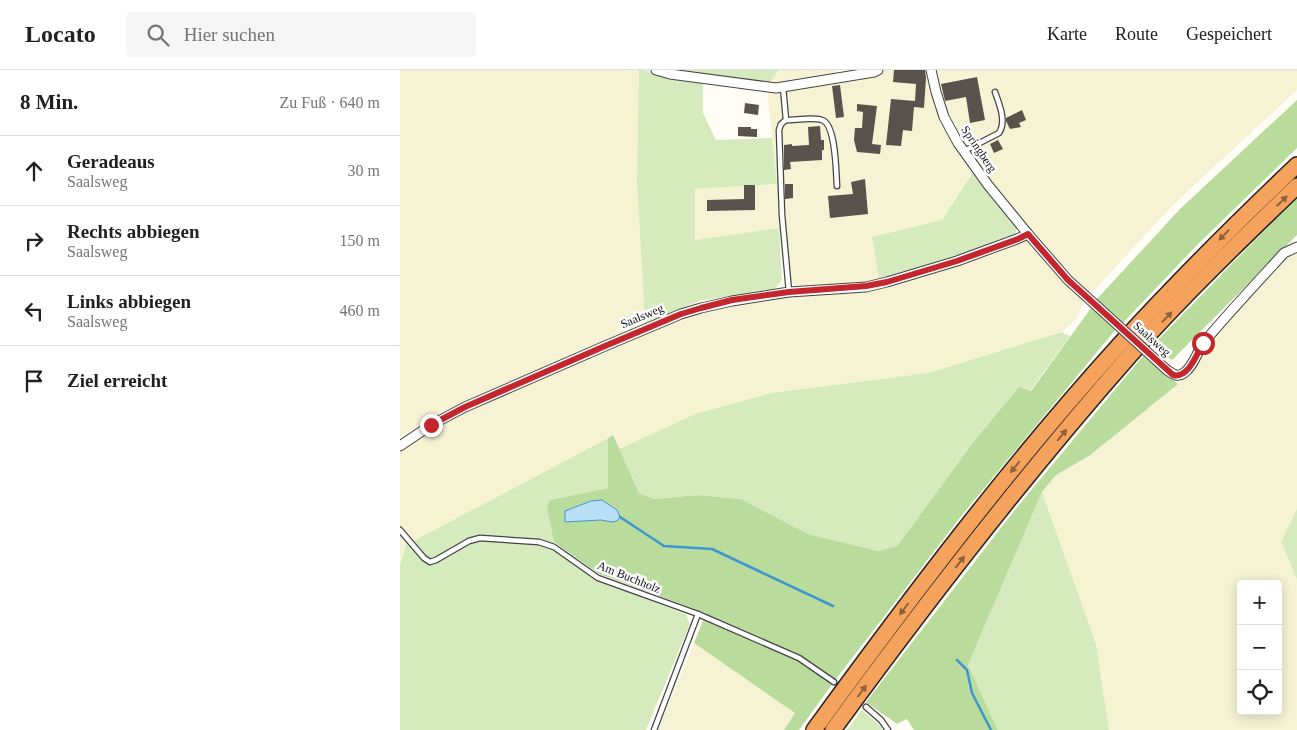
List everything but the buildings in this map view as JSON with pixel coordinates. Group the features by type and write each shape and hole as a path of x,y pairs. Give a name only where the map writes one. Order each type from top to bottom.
{"highway":[{"path":"814,730 940,562 1059,414 1128,335 1234,225 1297,165"},
{"path":"833,730 952,573 1071,424 1140,345 1297,186"}],"street":[{"path":"656,70 670,74 783,88 878,70"},
{"name":"Springberg","path":"931,70 944,117 958,143 1027,233"},
{"name":"Saalsweg","path":"400,446 431,425 465,407 681,314 732,300 789,292 866,286 887,282 957,261 1018,239 1027,233 1068,280 1167,370 1177,376 1188,369 1203,343 1284,253 1297,247"}],"lane":[{"path":"783,88 786,120"},
{"path":"964,151 1001,130 1002,112 995,92"},
{"path":"789,292 782,215 779,130 781,124 786,120 820,119 825,121 832,138 837,186"},
{"name":"Am Buchholz","path":"400,530 424,558 430,562 470,541 480,538 539,542 554,546 598,578 698,614 799,658 834,682"},
{"path":"654,730 698,614"},
{"path":"866,707 881,720 888,730"}],"shaded area":[{"path":"400,70 639,70 637,181 645,324 435,415 400,438"},
{"path":"779,70 837,70 838,80 882,70 1297,70 1297,90 1175,203 1084,301 1076,319 1062,332 928,373 771,393 695,414 619,449 613,435 406,545 400,565 400,450 427,431 451,418 682,317 724,305 797,295 857,291 1022,241 1041,243 977,164 942,220 872,237 879,280 795,287 790,281 785,227 695,241 695,189 777,184 767,91"},
{"path":"1297,252 1297,509 1281,542 1297,579 1297,730 1109,730 1096,644 1042,492 1056,475 1089,456 1188,375 1208,344 1277,265"},
{"path":"694,643 796,713 784,730 658,730"}],"green space":[{"path":"639,70 674,79 703,82 703,113 716,140 772,138 777,184 695,189 695,240 779,228 782,280 775,289 699,301 645,324 637,181"},
{"path":"667,70 779,70 770,83"},
{"path":"1297,100 1297,148 1196,246 1123,323 1096,300 1180,209"},
{"path":"973,172 1017,227 1016,233 958,256 879,280 872,237 942,220"},
{"path":"1297,197 1297,235 1172,360 1152,346"},
{"path":"1091,308 1116,329 962,515 799,730 784,730 795,713 694,643 706,613 599,574 554,542 547,507 550,500 608,488 608,438 613,435 639,493 654,499 698,495 741,499 808,534 878,551 897,546 978,436 1019,387 1031,391"},
{"path":"1062,332 1070,336 1030,391 1019,387 978,436 897,546 878,551 808,534 741,499 698,495 654,499 639,493 619,449 695,414 771,393 928,373"},
{"path":"1143,356 1178,384 1089,456 1056,475 1042,492 968,665 998,730 914,730 907,719 897,724 866,702 1014,511"},
{"path":"608,438 608,488 550,500 554,542 557,553 595,580 686,614 690,624 646,730 400,730 400,565 406,545"},
{"path":"1042,492 1096,644 1109,730 998,730 968,665"},
{"path":"1297,509 1297,579 1281,542"},
{"path":"862,710 878,724 883,730 847,730"}],"water":[{"path":"602,500 617,510 620,517 617,521 565,522 565,511 591,501"}],"waterway":[{"path":"620,517 664,546 712,549 833,606"},
{"path":"957,660 967,670 972,693 991,730"}],"route":[{"path":"431,425 465,407 681,314 732,300 789,292 866,286 887,282 957,261 1028,234 1068,280 1173,375 1182,374 1188,369 1203,343"}]}
